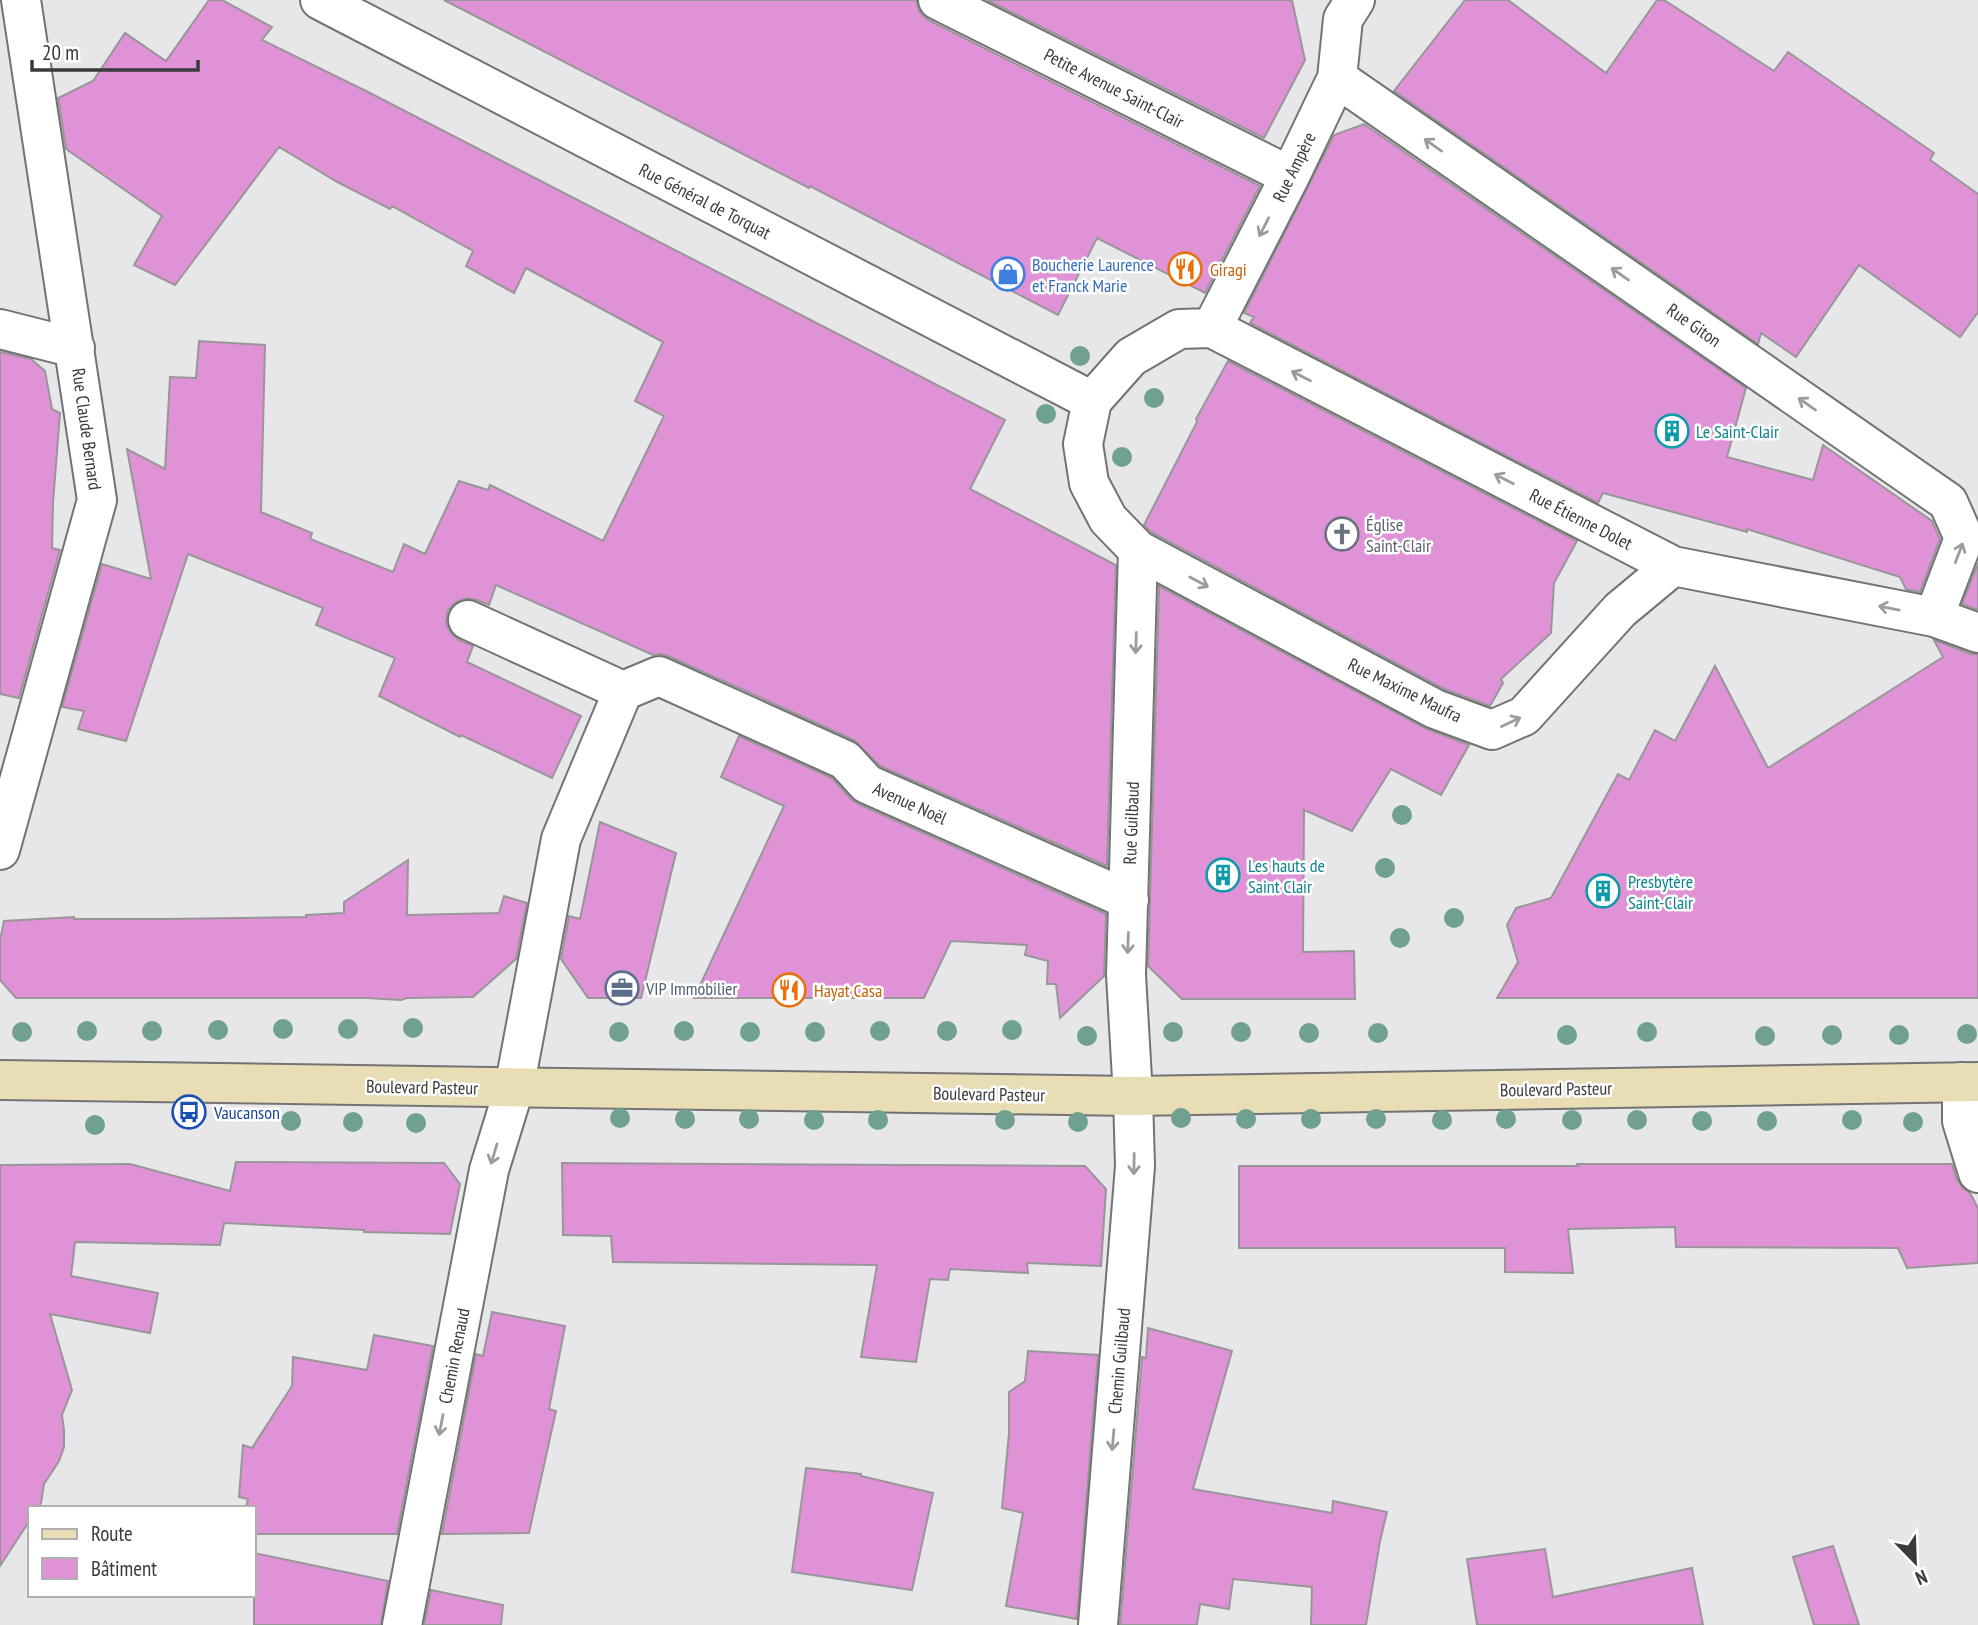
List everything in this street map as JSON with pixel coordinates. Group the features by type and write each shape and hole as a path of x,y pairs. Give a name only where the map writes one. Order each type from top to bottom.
{"street":[{"name":"Rue Claude Bernard","path":"0,850 97,500 21,0"},
{"name":"Petite Avenue Saint-Clair","path":"938,0 1290,176"},
{"name":"Rue Général de Torquat","path":"325,1 1092,401"},
{"name":"Rue Ampère","path":"1212,328 1337,78 1342,6"},
{"name":"Rue Giton","path":"1337,78 1948,502 1965,538 1934,617"},
{"path":"1092,401 1131,357 1179,329 1212,328"},
{"name":"Rue Étienne Dolet","path":"1212,328 1673,566 1934,617 1978,633"},
{"path":"0,329 75,348"},
{"name":"Rue Maxime Maufra","path":"1092,401 1083,444 1089,483 1108,519 1139,550 1435,709 1492,730 1524,716 1620,610 1673,566"},
{"name":"Rue Guilbaud","path":"1133,1096 1126,975 1139,550"},
{"path":"468,620 623,691 561,839 514,1089"},
{"name":"Avenue Noël","path":"623,691 659,676 845,760 867,785 1129,900"},
{"name":"Boulevard Pasteur","path":"0,1080 1133,1096 1970,1082"},
{"path":"1970,1082 1962,1121 1978,1173"},
{"name":"Chemin Renaud","path":"402,1625 489,1170 514,1089"},
{"name":"Chemin Guilbaud","path":"1098,1625 1135,1166 1133,1096"}],"building":[{"path":"209,0 222,0 272,27 262,40 1005,420 970,489 1116,565 1107,866 880,766 854,740 668,656 653,655 496,585 489,605 467,598 456,602 448,610 446,623 451,633 459,640 473,646 467,662 581,716 552,778 461,735 460,737 379,696 395,658 316,625 323,608 188,554 126,741 78,729 84,711 62,707 102,564 151,579 127,449 165,469 170,377 196,378 199,341 265,345 261,512 312,533 310,539 393,572 404,544 425,554 459,481 488,490 490,485 603,541 664,416 635,401 663,342 526,268 514,293 466,266 473,251 392,206 390,209 337,182 279,147 175,285 134,265 162,216 66,149 58,98 93,81 125,33 166,61"},
{"path":"444,0 916,0 919,11 928,20 1260,186 1205,293 1097,238 1058,315"},
{"path":"987,0 1292,0 1305,60 1264,138"},
{"path":"1465,0 1508,0 1606,73 1657,0 1664,0 1774,71 1788,52 1934,153 1930,160 1978,194 1978,312 1960,337 1859,265 1796,357 1761,333 1758,344 1394,91"},
{"path":"1364,124 1746,388 1727,457 1813,480 1823,445 1932,521 1940,539 1920,592 1906,589 1900,577 1747,529 1747,532 1603,493 1598,503 1250,323 1254,317 1244,313 1334,135"},
{"path":"0,352 31,359 45,371 52,409 60,413 52,548 60,550 19,698 0,694"},
{"name":"Église Saint-Clair","path":"1228,361 1577,541 1554,583 1551,633 1501,679 1503,683 1490,706 1444,689 1151,532 1144,525"},
{"path":"1978,563 1978,610 1962,604"},
{"path":"1159,586 1425,728 1469,745 1441,795 1391,769 1352,831 1304,810 1303,952 1354,951 1355,999 1182,999 1148,966"},
{"path":"1934,640 1971,654 1978,654 1978,998 1497,998 1518,962 1507,925 1516,908 1551,898 1618,774 1629,780 1655,730 1675,741 1715,666 1768,768 1943,657"},
{"path":"739,736 832,778 858,804 1106,914 1104,976 1060,1018 1056,984 1047,984 1048,961 1025,955 1027,945 951,941 924,998 694,998 784,806 721,777"},
{"path":"600,822 676,853 641,998 588,998 561,959 569,916 580,919"},
{"path":"408,860 407,915 499,913 504,896 527,903 516,959 473,997 401,1000 16,998 0,980 0,940 4,921 74,917 306,917 344,913 344,902"},
{"path":"236,1162 444,1163 460,1184 450,1234 364,1232 224,1223 220,1245 75,1242 71,1276 158,1293 150,1333 50,1314 72,1390 62,1415 64,1447 59,1461 44,1484 41,1503 39,1506 28,1506 28,1523 0,1566 0,1165 130,1164 230,1191"},
{"path":"562,1163 1085,1166 1106,1189 1101,1266 1027,1263 1028,1273 950,1269 948,1280 930,1279 916,1362 861,1357 877,1265 613,1262 611,1236 563,1235"},
{"path":"1577,1164 1952,1164 1957,1180 1970,1193 1978,1208 1978,1263 1907,1268 1898,1248 1676,1247 1675,1227 1568,1229 1573,1273 1505,1272 1505,1248 1239,1248 1239,1166 1578,1166"},
{"path":"492,1312 565,1326 549,1409 556,1411 529,1533 442,1534 476,1354 483,1356"},
{"path":"1148,1328 1232,1351 1193,1489 1332,1513 1333,1501 1387,1512 1366,1625 1311,1625 1312,1587 1233,1579 1229,1609 1200,1604 1197,1625 1120,1625 1142,1357 1146,1358"},
{"path":"374,1335 433,1346 397,1534 256,1534 256,1506 246,1506 248,1499 239,1497 243,1445 252,1448 292,1386 293,1357 367,1370"},
{"path":"1028,1351 1098,1355 1077,1619 1006,1606 1023,1513 1002,1508 1009,1433 1009,1392 1025,1381"},
{"path":"806,1468 861,1474 933,1493 912,1590 792,1572"},
{"path":"1833,1546 1859,1625 1814,1625 1793,1557"},
{"path":"1545,1549 1553,1597 1692,1568 1703,1625 1477,1625 1467,1559"},
{"path":"256,1553 388,1581 381,1625 254,1625"},
{"path":"431,1590 503,1605 501,1625 424,1625"}],"place":[{"name":"Giragi","path":"1185,269"},
{"name":"Boucherie Laurence et Franck Marie","path":"1008,274"},
{"name":"Le Saint-Clair","path":"1672,431"},
{"name":"Église Saint-Clair","path":"1342,534"},
{"name":"Les hauts de Saint Clair","path":"1223,875"},
{"name":"Presbytère Saint-Clair","path":"1603,891"},
{"name":"VIP Immobilier","path":"622,988"},
{"name":"Hayat Casa","path":"789,990"},
{"name":"Vaucanson","path":"189,1112"}]}
